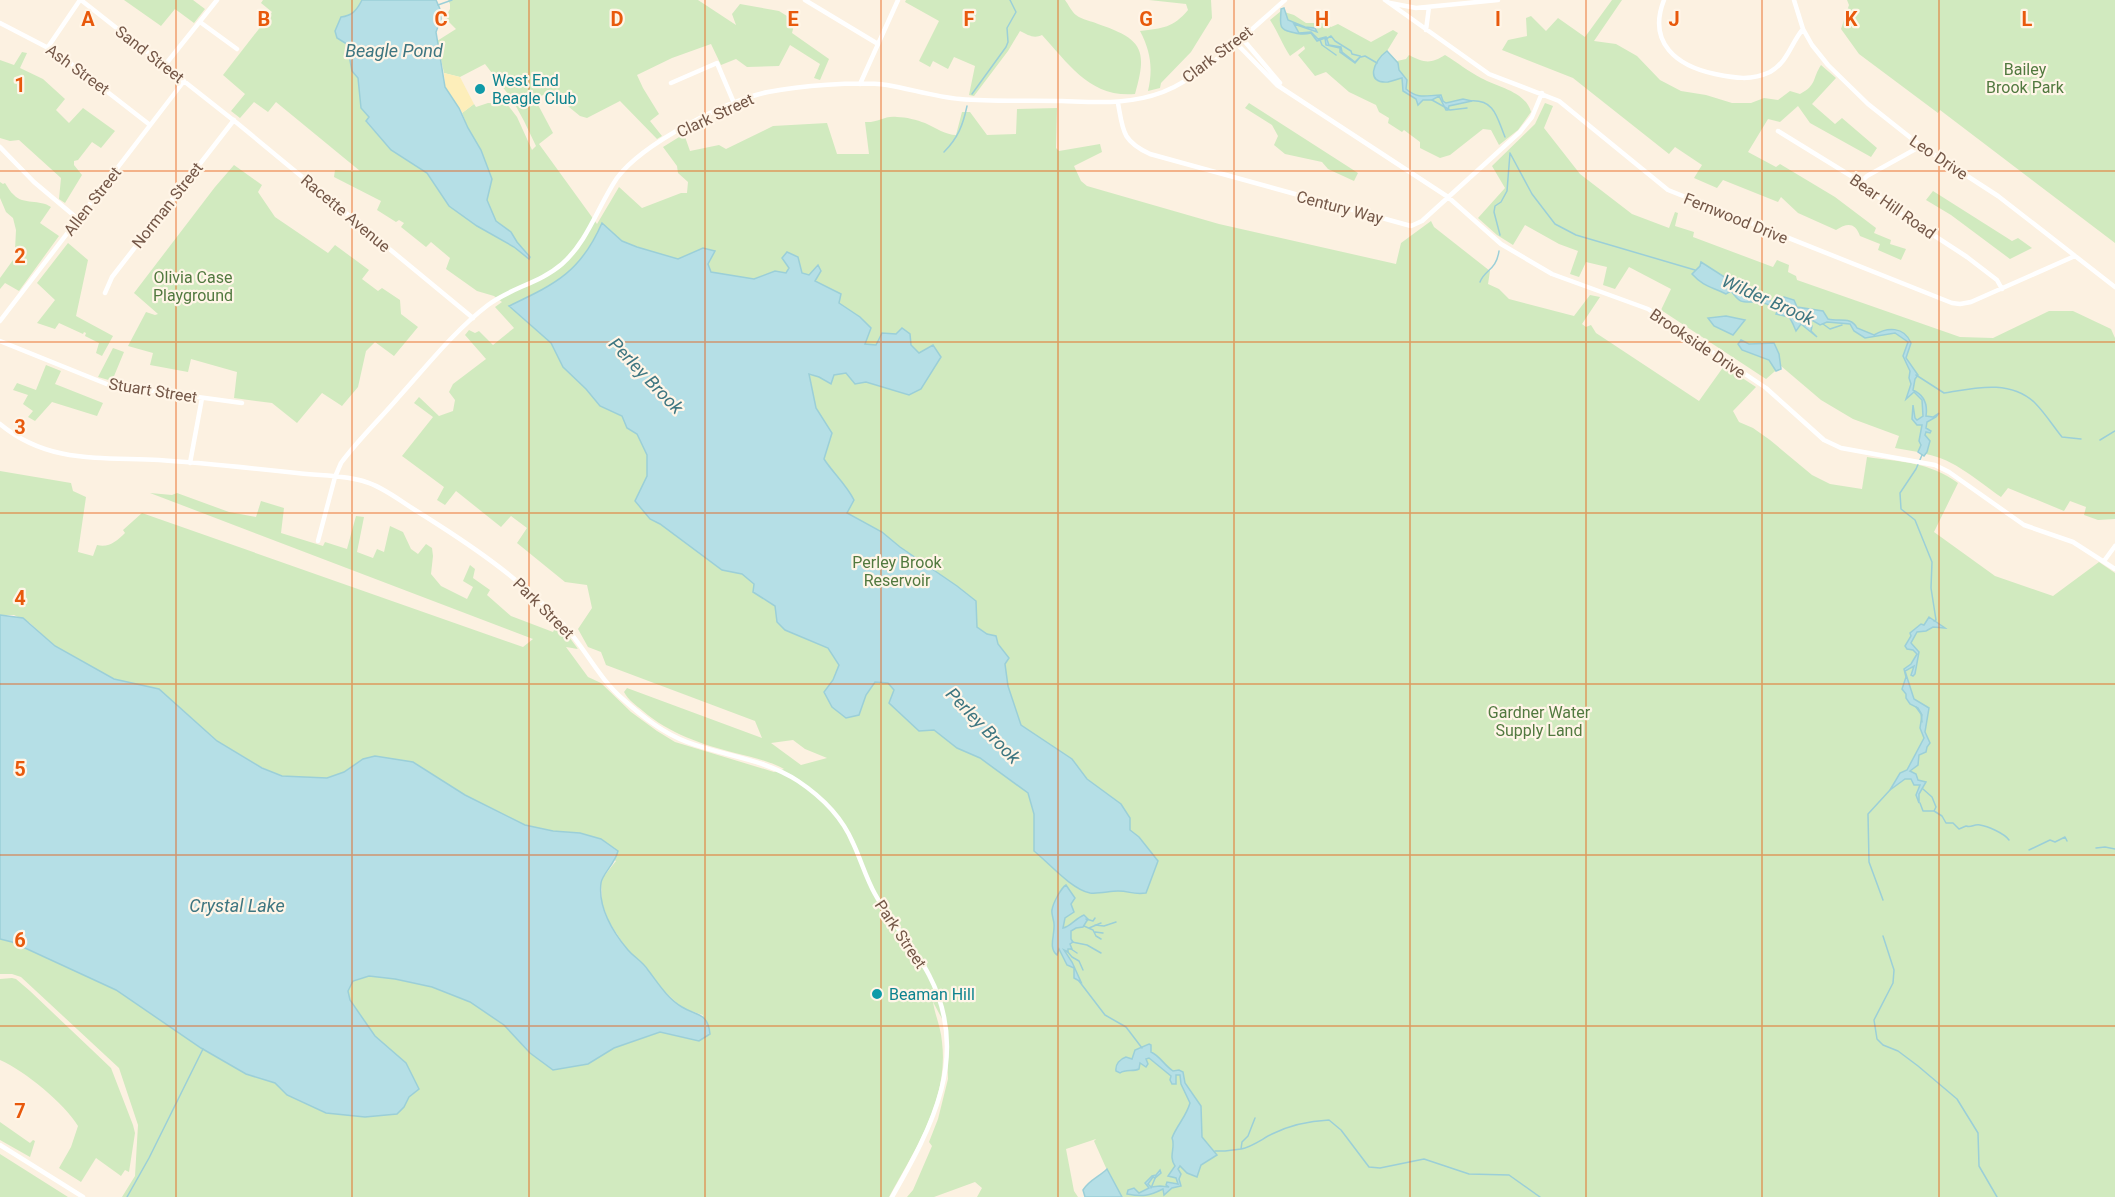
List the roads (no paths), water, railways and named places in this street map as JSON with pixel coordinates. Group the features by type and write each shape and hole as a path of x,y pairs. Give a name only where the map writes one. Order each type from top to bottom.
{"street":[{"path":"48,47 80,0"},
{"name":"Sand Street","path":"80,0 219,109"},
{"path":"165,65 217,0"},
{"path":"805,0 879,44"},
{"path":"860,84 898,0"},
{"name":"Clark Street","path":"318,541 335,477 341,463 353,448 473,318 493,301 543,277 564,262 580,243 617,179 635,159 693,122 750,97 781,90 860,84 885,85 941,97 969,100 1118,102 1151,96 1173,87 1198,71 1285,0"},
{"path":"1385,0 1410,8 1498,0"},
{"name":"Fernwood Drive","path":"1385,0 1490,74 1542,93 1567,107 1662,186 1688,199 1952,303 1968,303 2074,256"},
{"path":"1664,0 1659,26 1666,47 1672,55 1690,67 1722,76 1749,78 1773,70 1787,57 1803,28"},
{"name":"Leo Drive","path":"1794,0 1803,28 1820,55 1882,116 1921,146 1998,196 2115,287"},
{"path":"1426,30 1429,7"},
{"path":"200,22 237,49"},
{"name":"Ash Street","path":"0,23 48,47 150,125"},
{"name":"Brookside Drive","path":"1241,37 1289,93"},
{"name":"Brookside Drive","path":"1235,42 1264,73 1289,93 1448,197 1498,242 1541,268 1639,304 1657,314 1766,388 1818,437 1829,444 1848,450 1925,462 1949,472 2024,525 2069,540 2115,569"},
{"path":"671,83 717,63 734,103"},
{"name":"Allen Street","path":"0,321 184,81"},
{"name":"Century Way","path":"1118,102 1127,139 1150,154 1412,226 1422,221 1527,124 1542,93"},
{"name":"Racette Avenue","path":"219,109 473,318"},
{"name":"Norman Street","path":"105,293 118,269 234,120"},
{"name":"Bear Hill Road","path":"1778,131 1860,183 1895,210 1967,257 1995,278 2002,289"},
{"path":"1860,183 1867,176 1921,146"},
{"path":"0,147 34,182 78,219"},
{"name":"Stuart Street","path":"0,341 109,385 243,403"},
{"path":"190,463 202,398"},
{"name":"Park Street","path":"0,424 25,441 72,457 190,463 335,477 363,481 375,486 494,561 565,627 619,696 658,727 691,743 775,769 821,799 847,831 874,892 931,979 939,997 946,1035 946,1061 934,1117 922,1144 892,1197"},
{"path":"2104,561 2115,546"},
{"path":"0,1145 83,1197"}],"water":[{"name":"Beagle Pond","path":"362,0 436,0 441,19 436,32 445,87 481,150 492,179 487,200 496,221 511,232 530,257 529,259 449,206 427,173 391,150 366,121 369,117 361,108 358,78 352,71 349,55 350,46 337,38 335,31 341,17 354,12"},
{"path":"1284,8 1288,20 1305,27 1315,28 1317,32 1294,24 1299,33 1311,32 1318,39 1326,37 1329,45 1341,47 1342,52 1355,62 1361,56 1355,63 1340,52 1340,48 1326,45 1325,38 1317,41 1311,33 1299,34 1287,31 1280,22 1281,9"},
{"path":"1387,51 1398,63 1399,70 1407,80 1406,89 1415,95 1441,95 1446,103 1463,99 1472,101 1449,106 1446,110 1439,96 1432,100 1423,100 1418,105 1416,99 1403,91 1402,78 1381,82 1374,76 1378,60"},
{"name":"Perley Brook Reservoir","path":"602,223 622,241 678,259 703,248 715,251 708,264 711,272 754,279 775,271 786,273 789,268 782,258 787,252 798,257 802,273 809,275 818,265 821,271 815,281 841,294 839,303 860,317 871,328 865,344 876,345 882,333 896,334 902,328 910,334 911,345 919,353 933,345 941,357 921,389 909,395 866,382 855,384 846,373 834,375 831,384 809,374 816,408 832,433 824,459 854,500 847,513 882,532 976,601 977,627 987,634 996,636 998,644 1009,658 1005,664 1008,686 1021,725 1072,759 1087,779 1121,804 1130,818 1130,830 1139,837 1158,861 1146,893 1118,891 1090,893 1068,881 1034,851 1034,814 1028,793 980,758 957,748 934,730 919,731 889,703 894,690 888,683 875,682 866,695 859,715 846,718 832,707 824,692 833,680 839,665 828,648 785,630 777,622 775,606 753,592 754,584 742,574 722,570 650,519 635,501 647,476 647,455 637,434 627,428 622,416 600,406 563,367 551,343 509,306 540,291 564,275 585,254"},
{"path":"1701,262 1729,280 1739,280 1762,297 1777,304 1772,306 1761,302 1742,301 1731,291 1726,294 1705,284 1692,274"},
{"path":"1784,297 1794,300 1797,307 1823,311 1828,319 1851,322 1857,328 1874,335 1884,330 1895,330 1908,337 1911,343 1906,358 1918,375 1913,390 1924,400 1926,416 1933,417 1939,413 1927,422 1926,428 1931,431 1926,432 1925,435 1930,441 1924,456 1918,452 1921,445 1919,441 1922,425 1917,425 1912,419 1913,405 1915,418 1917,420 1923,416 1922,400 1914,392 1906,399 1911,384 1910,371 1903,356 1908,342 1895,333 1865,338 1854,331 1850,324 1827,322 1820,325 1805,316 1803,319 1812,326 1811,331 1817,337 1801,324 1796,331 1789,318 1776,314"},
{"path":"1726,316 1745,320 1733,335 1714,326 1708,318"},
{"path":"1741,340 1749,344 1774,343 1779,354 1781,369 1776,371 1769,360 1742,350 1738,344"},
{"name":"Crystal Lake","path":"0,615 23,618 55,646 114,679 159,689 217,741 262,768 282,776 327,778 344,772 363,759 375,756 413,762 465,795 525,825 553,831 580,833 601,839 618,851 601,883 604,910 612,927 628,950 644,964 672,999 704,1018 710,1034 699,1041 660,1032 614,1048 588,1064 553,1070 530,1053 504,1025 470,1002 432,987 369,976 353,981 348,991 350,1000 375,1036 406,1063 419,1089 409,1097 397,1114 365,1117 326,1113 287,1095 275,1083 246,1074 201,1048 116,990 12,942 0,939"},
{"path":"1929,617 1945,628 1933,627 1917,632 1911,643 1919,652 1915,674 1911,675 1914,666 1905,671 1914,699 1929,708 1925,732 1930,743 1926,752 1919,755 1918,765 1910,771 1916,774 1918,780 1926,782 1919,794 1919,803 1916,795 1920,785 1914,785 1911,779 1905,779 1890,790 1900,773 1907,770 1924,738 1920,728 1922,715 1918,708 1910,704 1902,689 1906,677 1904,669 1911,664 1917,654 1905,646 1911,636 1910,633 1921,624 1924,625"},
{"path":"1066,885 1075,898 1071,904 1074,912 1065,918 1063,928 1084,915 1088,919 1083,927 1071,931 1072,949 1068,949 1068,952 1064,950 1072,962 1081,982 1074,978 1074,968 1067,965 1059,949 1057,955 1053,949 1052,910"},
{"path":"1149,1044 1151,1052 1170,1069 1183,1072 1185,1083 1201,1106 1202,1137 1217,1155 1201,1165 1197,1177 1187,1173 1180,1166 1178,1169 1181,1174 1179,1179 1181,1186 1172,1188 1164,1195 1163,1189 1146,1195 1127,1194 1128,1190 1134,1188 1139,1193 1149,1188 1145,1183 1160,1170 1161,1173 1153,1177 1148,1184 1151,1187 1169,1187 1166,1185 1167,1182 1178,1184 1176,1178 1168,1176 1175,1166 1172,1159 1172,1138 1190,1103 1181,1084 1180,1075 1176,1075 1176,1084 1172,1084 1171,1076 1149,1058 1146,1059 1148,1064 1146,1067 1140,1063 1137,1070 1120,1073 1116,1071 1120,1060 1126,1057 1132,1059 1135,1050"},
{"path":"1107,1169 1122,1197 1085,1197 1083,1190 1085,1187"}],"waterway":[{"name":"Perley Brook","path":"438,5 452,0"},
{"path":"972,94 1006,47 1007,28 1016,12 1010,0"},
{"name":"Wilder Brook","path":"1326,39 1331,36 1352,54 1360,56"},
{"name":"Wilder Brook","path":"1320,40 1322,45 1336,55"},
{"name":"Wilder Brook","path":"1361,57 1365,56 1377,63"},
{"path":"1432,100 1450,110 1467,108"},
{"name":"Wilder Brook","path":"1470,101 1485,103 1494,111 1505,137"},
{"path":"944,152 959,131 967,106"},
{"name":"Wilder Brook","path":"1510,153 1532,194 1555,224 1576,235 1695,270"},
{"path":"1500,235 1494,212 1495,206 1501,202 1507,191 1510,153"},
{"path":"1480,282 1498,258 1499,251"},
{"path":"1823,324 1830,329 1842,325"},
{"path":"1916,375 1944,393 1992,387 2015,391 2035,403 2062,437 2081,439"},
{"path":"2100,440 2115,431"},
{"name":"Wilder Brook","path":"1922,455 1916,469 1900,493 1901,509 1915,520 1932,562 1931,588 1936,620 1934,621"},
{"name":"Wilder Brook","path":"1916,707 1921,714 1922,722"},
{"path":"1923,789 1932,797 1936,807 1934,811"},
{"name":"Wilder Brook","path":"1883,900 1869,862 1868,814 1890,790"},
{"path":"1920,803 1923,811 1934,811 1942,816 1946,823 1953,823 1959,829 1966,826 1983,826 1999,832 2009,840"},
{"path":"2029,850 2050,840 2055,842 2065,837 2067,841"},
{"path":"2096,848 2115,849"},
{"path":"1086,919 1093,921 1095,918"},
{"path":"1095,925 1104,926 1116,922"},
{"path":"1089,928 1101,923"},
{"path":"1084,926 1093,930 1101,939"},
{"path":"1095,932 1103,933"},
{"name":"Wilder Brook","path":"1883,936 1894,970 1893,983 1874,1020 1877,1039 1883,1045 1898,1051 1957,1099 1978,1133 1979,1166 1997,1197"},
{"path":"1072,942 1087,945 1101,953"},
{"path":"1071,949 1077,953"},
{"path":"1067,951 1079,961 1083,970"},
{"name":"Perley Brook","path":"1079,981 1105,1015 1126,1027 1142,1048"},
{"path":"127,1197 203,1049"},
{"path":"1215,1151 1241,1149 1242,1142 1248,1136 1255,1118"},
{"path":"1241,1149 1286,1128 1307,1122 1329,1120 1341,1130 1369,1167 1380,1168 1424,1159 1469,1174 1509,1175 1540,1197"},
{"path":"1151,1188 1156,1176"}],"place":[{"name":"West End Beagle Club","path":"480,89"},
{"name":"Beaman Hill","path":"877,994"}],"park label":[{"name":"Bailey Brook Park","path":"2025,78"},
{"name":"Olivia Case Playground","path":"193,286"},
{"name":"Gardner Water Supply Land","path":"1539,721"}]}
